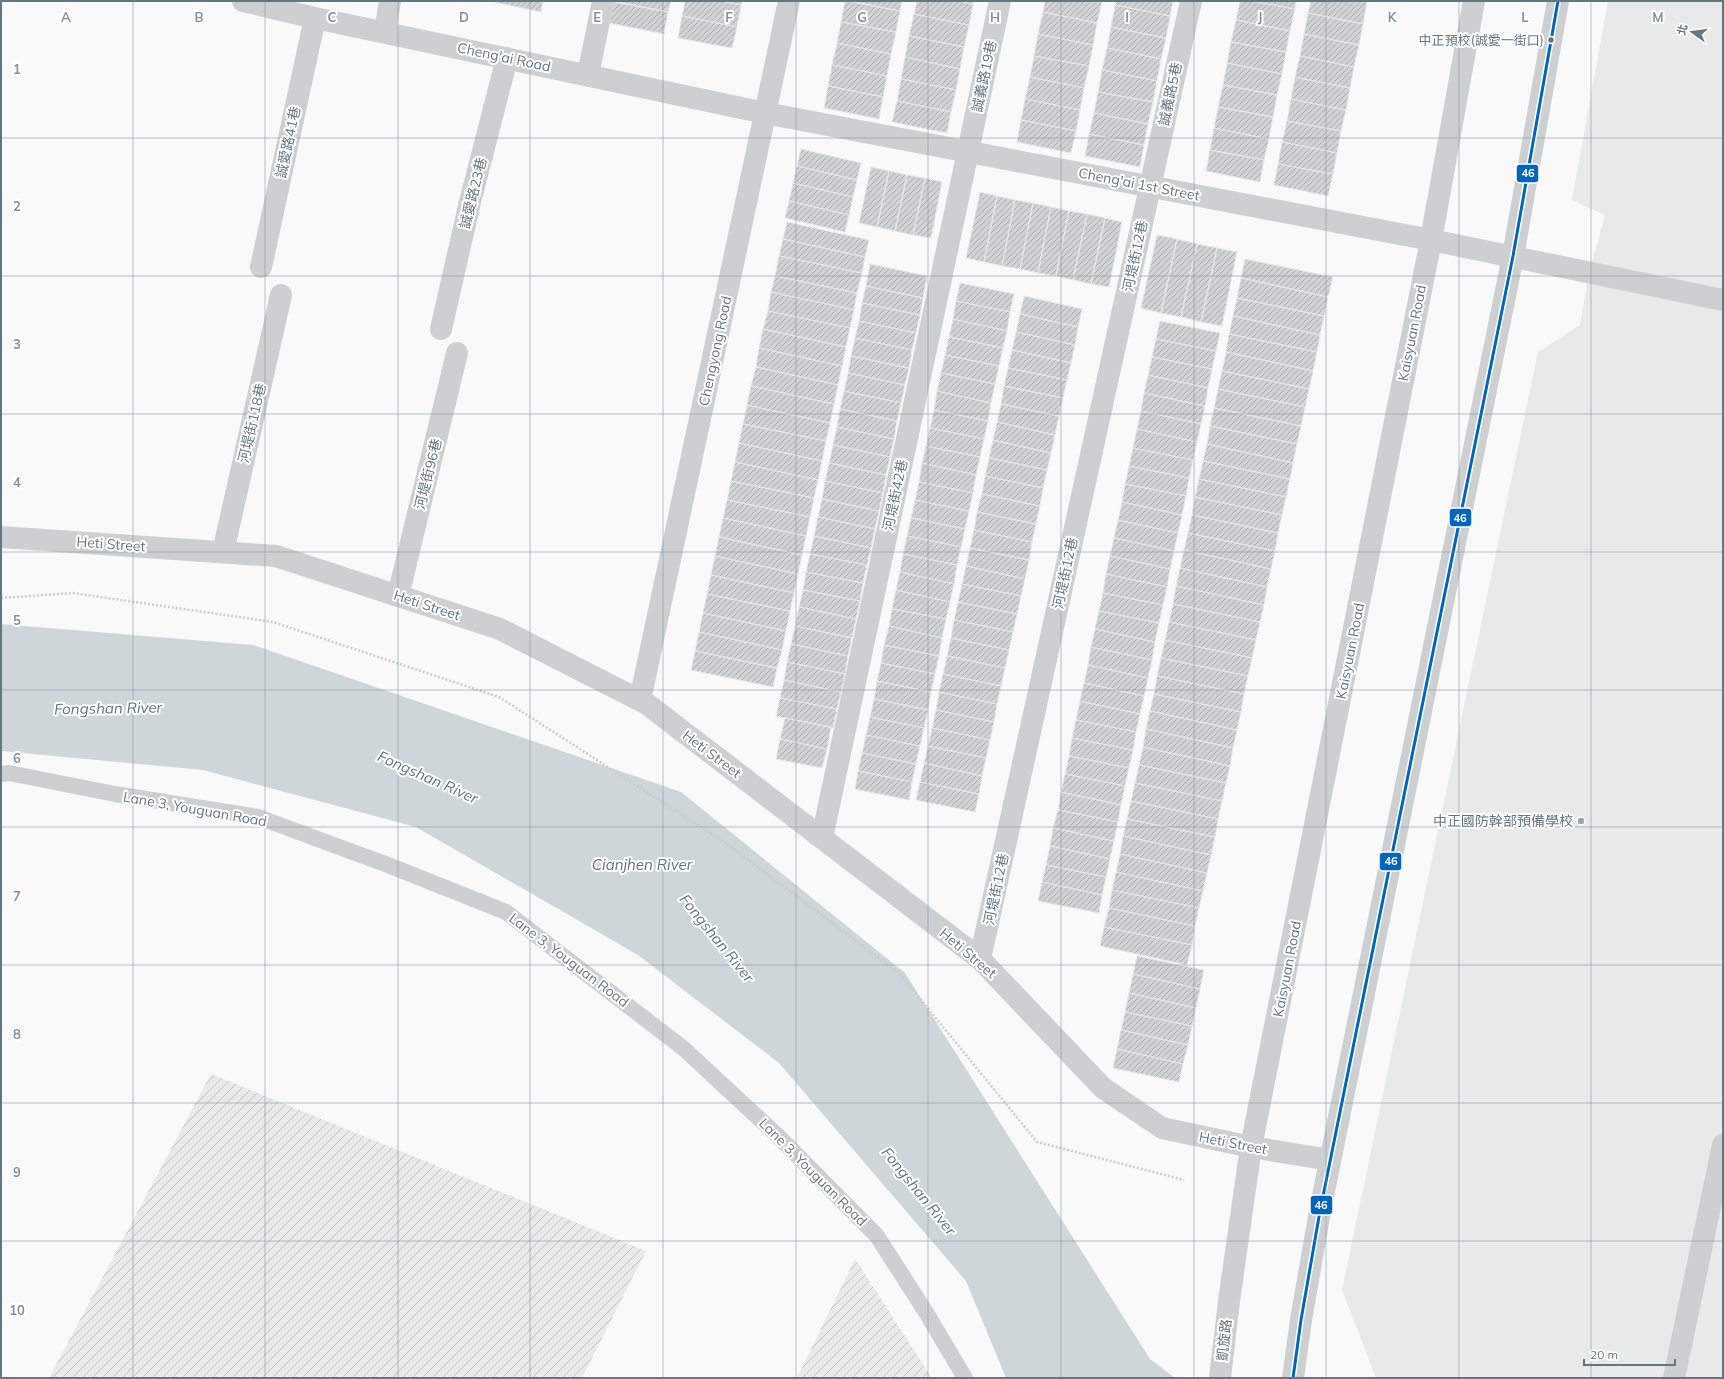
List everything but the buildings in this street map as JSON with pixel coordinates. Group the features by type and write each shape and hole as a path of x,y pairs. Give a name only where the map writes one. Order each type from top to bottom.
{"street":[{"name":"Cheng'ai Road","path":"243,1 315,18 765,113"},
{"path":"385,32 390,1"},
{"path":"588,75 603,1"},
{"name":"Chengyong Road","path":"640,700 789,1"},
{"name":"誠義路19巷","path":"968,151 1000,1"},
{"name":"誠義路5巷","path":"1150,186 1191,1"},
{"name":"Kaisyuan Road","path":"1228,1301 1251,1147 1431,240 1474,1"},
{"path":"1293,1378 1301,1320 1330,1160 1513,256 1558,1"},
{"name":"誠愛路41巷","path":"261,267 315,18"},
{"name":"誠愛路23巷","path":"441,329 470,202 507,58"},
{"name":"Cheng'ai 1st Street","path":"765,113 1513,256 1723,300"},
{"name":"河堤街42巷","path":"822,838 968,151"},
{"name":"河堤街12巷","path":"980,960 1150,186"},
{"name":"河堤街118巷","path":"223,552 281,295"},
{"name":"河堤街96巷","path":"398,596 457,353"},
{"name":"Heti Street","path":"1,537 276,556 500,629 640,700 980,960 1103,1088 1162,1128 1251,1147 1330,1160"},
{"path":"1674,1378 1723,1145"},
{"name":"凱旋路","path":"1220,1378 1228,1301"}],"lane":[{"name":"Lane 3, Youguan Road","path":"1,774 9,773 115,794 258,817 388,865 506,912 683,1048 778,1136 877,1236 966,1378"}],"path":[{"path":"1,598 73,593 273,622 499,697 726,843 899,973 1037,1142 1184,1180"}],"shaded area":[{"name":"中正國防幹部預備學校","path":"1608,1 1723,1 1723,1378 1376,1378 1342,1290 1538,352 1580,325 1589,273 1605,215 1572,200"},
{"path":"211,1074 646,1251 582,1378 49,1378"},
{"path":"855,1259 932,1378 797,1378"}],"water":[{"name":"Cianjhen River","path":"1,624 253,645 681,792 905,973 1150,1359 1175,1378 1006,1378 966,1281 779,1063 638,955 416,827 203,770 1,751"}],"transit line":[{"name":"46","path":"1293,1378 1301,1320 1320,1211 1513,256 1558,1"}],"place":[{"name":"中正預校(誠愛一街口)","path":"1551,40"},
{"name":"中正國防幹部預備學校","path":"1581,821"}],"water label":[{"name":"Fongshan River","path":"108,708"},
{"name":"Fongshan River","path":"428,777"},
{"name":"Fongshan River","path":"717,938"},
{"name":"Fongshan River","path":"919,1191"}]}
